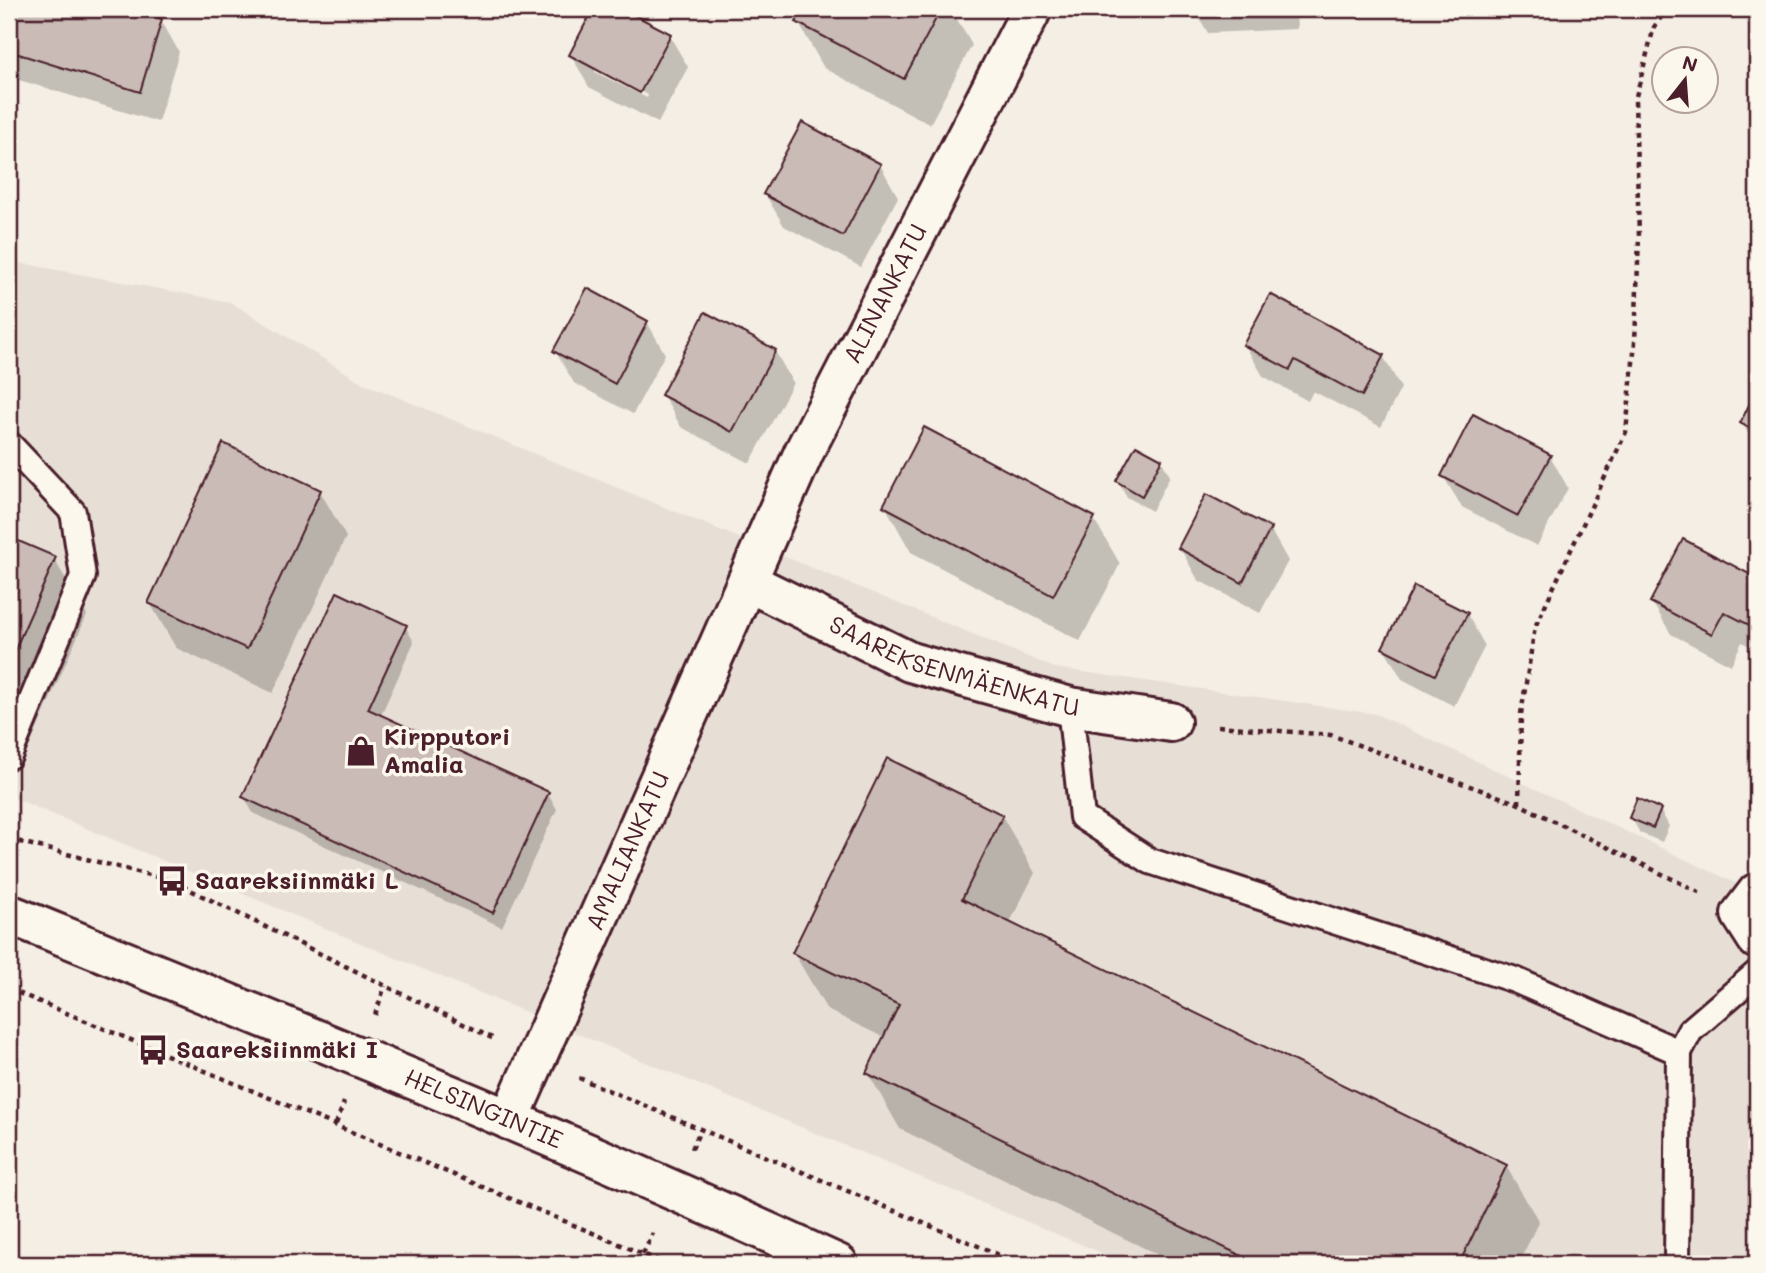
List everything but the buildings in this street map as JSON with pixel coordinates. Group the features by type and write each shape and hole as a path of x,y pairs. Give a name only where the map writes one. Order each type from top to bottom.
{"street":[{"name":"ALINANKATU","path":"748,582 804,452 1032,9"},
{"name":"SAAREKSENMÄENKATU","path":"748,582 910,662 1070,706 1171,722"},
{"name":"AMALIANKATU","path":"509,1120 748,582"},
{"name":"HELSINGINTIE","path":"9,914 360,1056 674,1189 838,1264"}],"lane":[{"path":"9,444 73,512 83,576 9,756"},
{"path":"1070,706 1082,817 1150,861 1515,980 1679,1052"},
{"path":"1676,1264 1679,1052 1690,1031 1757,973"}],"path":[{"path":"1519,804 1521,714 1535,627 1626,432 1635,342 1638,249 1635,100 1654,27 1667,9"},
{"path":"1171,722 1331,735 1519,804 1752,915"},
{"path":"9,989 667,1264"}],"shaded area":[{"path":"9,261 230,302 363,383 1055,668 1376,714 1757,893 1757,1264 1128,1264 9,796"}],"place":[{"name":"Kirpputori Amalia","path":"361,751"},
{"name":"Saareksiinmäki L","path":"172,881"},
{"name":"Saareksiinmäki I","path":"153,1050"}]}
